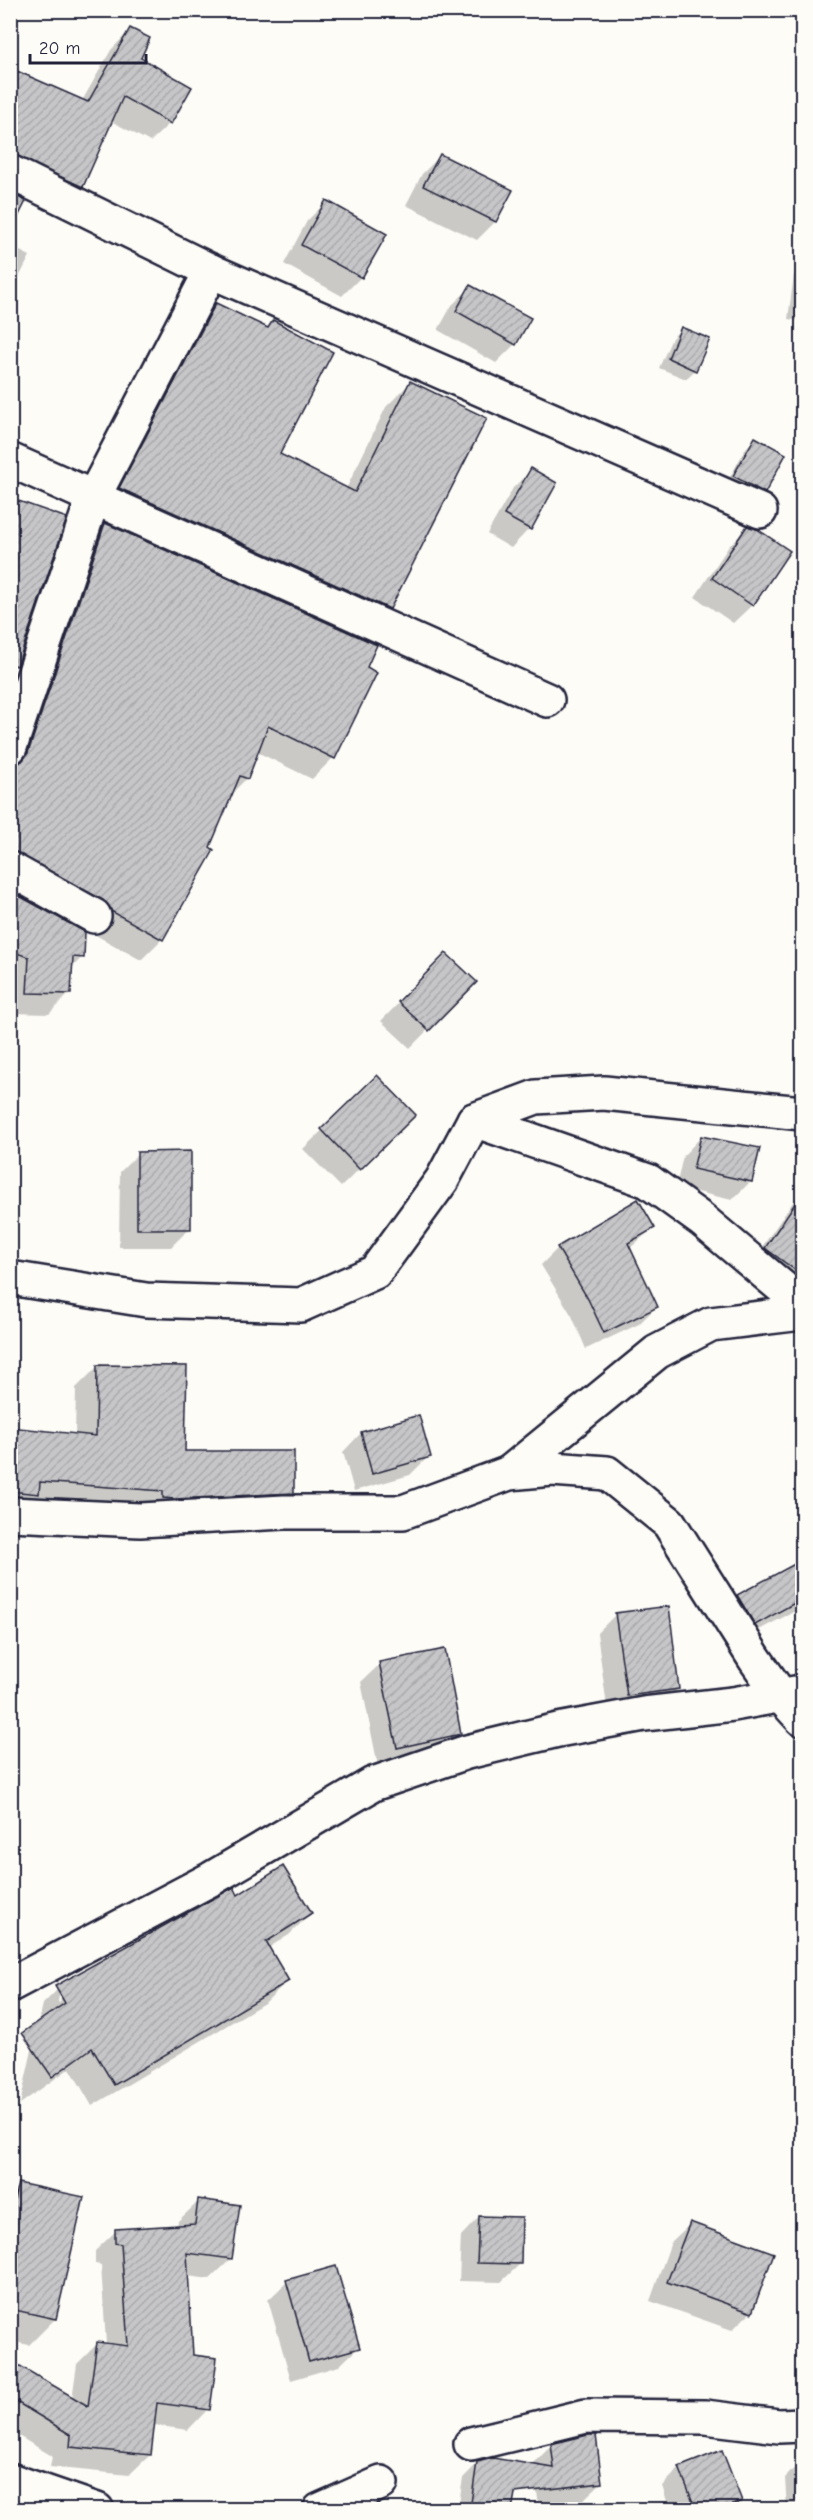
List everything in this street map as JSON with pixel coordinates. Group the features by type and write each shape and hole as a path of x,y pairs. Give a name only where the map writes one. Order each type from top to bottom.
{"street":[{"path":"10,172 211,271 760,511"},
{"path":"10,747 93,498 211,271"},
{"path":"10,460 547,700"},
{"path":"10,869 94,916"},
{"path":"10,1278 146,1299 301,1305 375,1272 442,1180 474,1120 536,1097 604,1093 802,1113"},
{"path":"474,1120 648,1181 702,1220 802,1304"},
{"path":"509,1473 657,1352 711,1324 802,1313"},
{"path":"10,1514 140,1520 284,1512 403,1512 509,1473 552,1469 607,1473 669,1523 724,1613 795,1702"},
{"path":"10,1985 211,1879 373,1784 467,1752 558,1730 644,1714 795,1702"},
{"path":"471,2444 586,2416 705,2416 779,2426 802,2425"},
{"path":"10,2480 97,2510"},
{"path":"320,2510 381,2484"}],"building":[{"path":"130,28 150,38 141,58 192,87 171,124 123,97 83,187 10,154 10,68 88,102"},
{"path":"440,154 513,190 496,222 423,186"},
{"path":"10,193 26,201 10,233"},
{"path":"326,200 387,234 362,278 301,245"},
{"path":"470,285 531,318 516,345 456,311"},
{"path":"216,303 268,328 273,320 333,352 280,454 355,492 410,381 487,418 390,609 119,488"},
{"path":"681,327 710,339 696,371 668,358"},
{"path":"755,437 786,454 765,493 733,476"},
{"path":"531,468 557,483 531,530 504,515"},
{"path":"10,498 67,518 17,666 10,664"},
{"path":"105,523 377,645 367,667 377,673 335,759 268,726 248,779 240,776 210,847 214,850 163,940 111,911 103,900 10,850 10,765 22,761 28,753"},
{"path":"747,526 757,529 790,551 753,606 712,578"},
{"path":"10,891 85,932 84,958 73,957 71,994 27,993 29,957 10,951"},
{"path":"446,953 477,982 429,1031 398,1002"},
{"path":"377,1075 416,1115 360,1170 321,1129"},
{"path":"701,1136 760,1148 752,1182 693,1169"},
{"path":"191,1151 191,1229 137,1229 137,1152"},
{"path":"802,1193 802,1275 765,1248"},
{"path":"638,1199 655,1228 628,1243 658,1307 604,1333 588,1299 557,1247"},
{"path":"97,1365 187,1366 185,1451 294,1451 294,1493 175,1499 163,1498 163,1491 40,1482 39,1494 10,1491 10,1427 96,1436"},
{"path":"419,1415 431,1457 372,1474 361,1432"},
{"path":"802,1560 802,1599 755,1625 737,1595"},
{"path":"669,1606 679,1689 627,1696 615,1613"},
{"path":"445,1649 461,1734 397,1748 379,1662"},
{"path":"283,1866 312,1913 266,1942 289,1981 114,2085 92,2048 52,2077 22,2033 65,2003 55,1986 234,1887 238,1895"},
{"path":"18,2183 84,2197 56,2319 10,2309 10,2218"},
{"path":"198,2199 240,2205 232,2259 187,2253 193,2355 217,2358 210,2410 157,2403 151,2455 70,2447 71,2435 10,2398 10,2360 88,2406 97,2342 128,2346 121,2244 115,2243 115,2229 195,2224"},
{"path":"479,2216 522,2217 521,2264 477,2263"},
{"path":"690,2222 774,2253 752,2313 667,2282"},
{"path":"336,2266 360,2348 309,2362 286,2280"},
{"path":"596,2435 602,2483 515,2493 512,2510 470,2510 477,2462 493,2458 554,2468 551,2444"},
{"path":"722,2450 742,2501 722,2510 696,2510 679,2467"}]}
